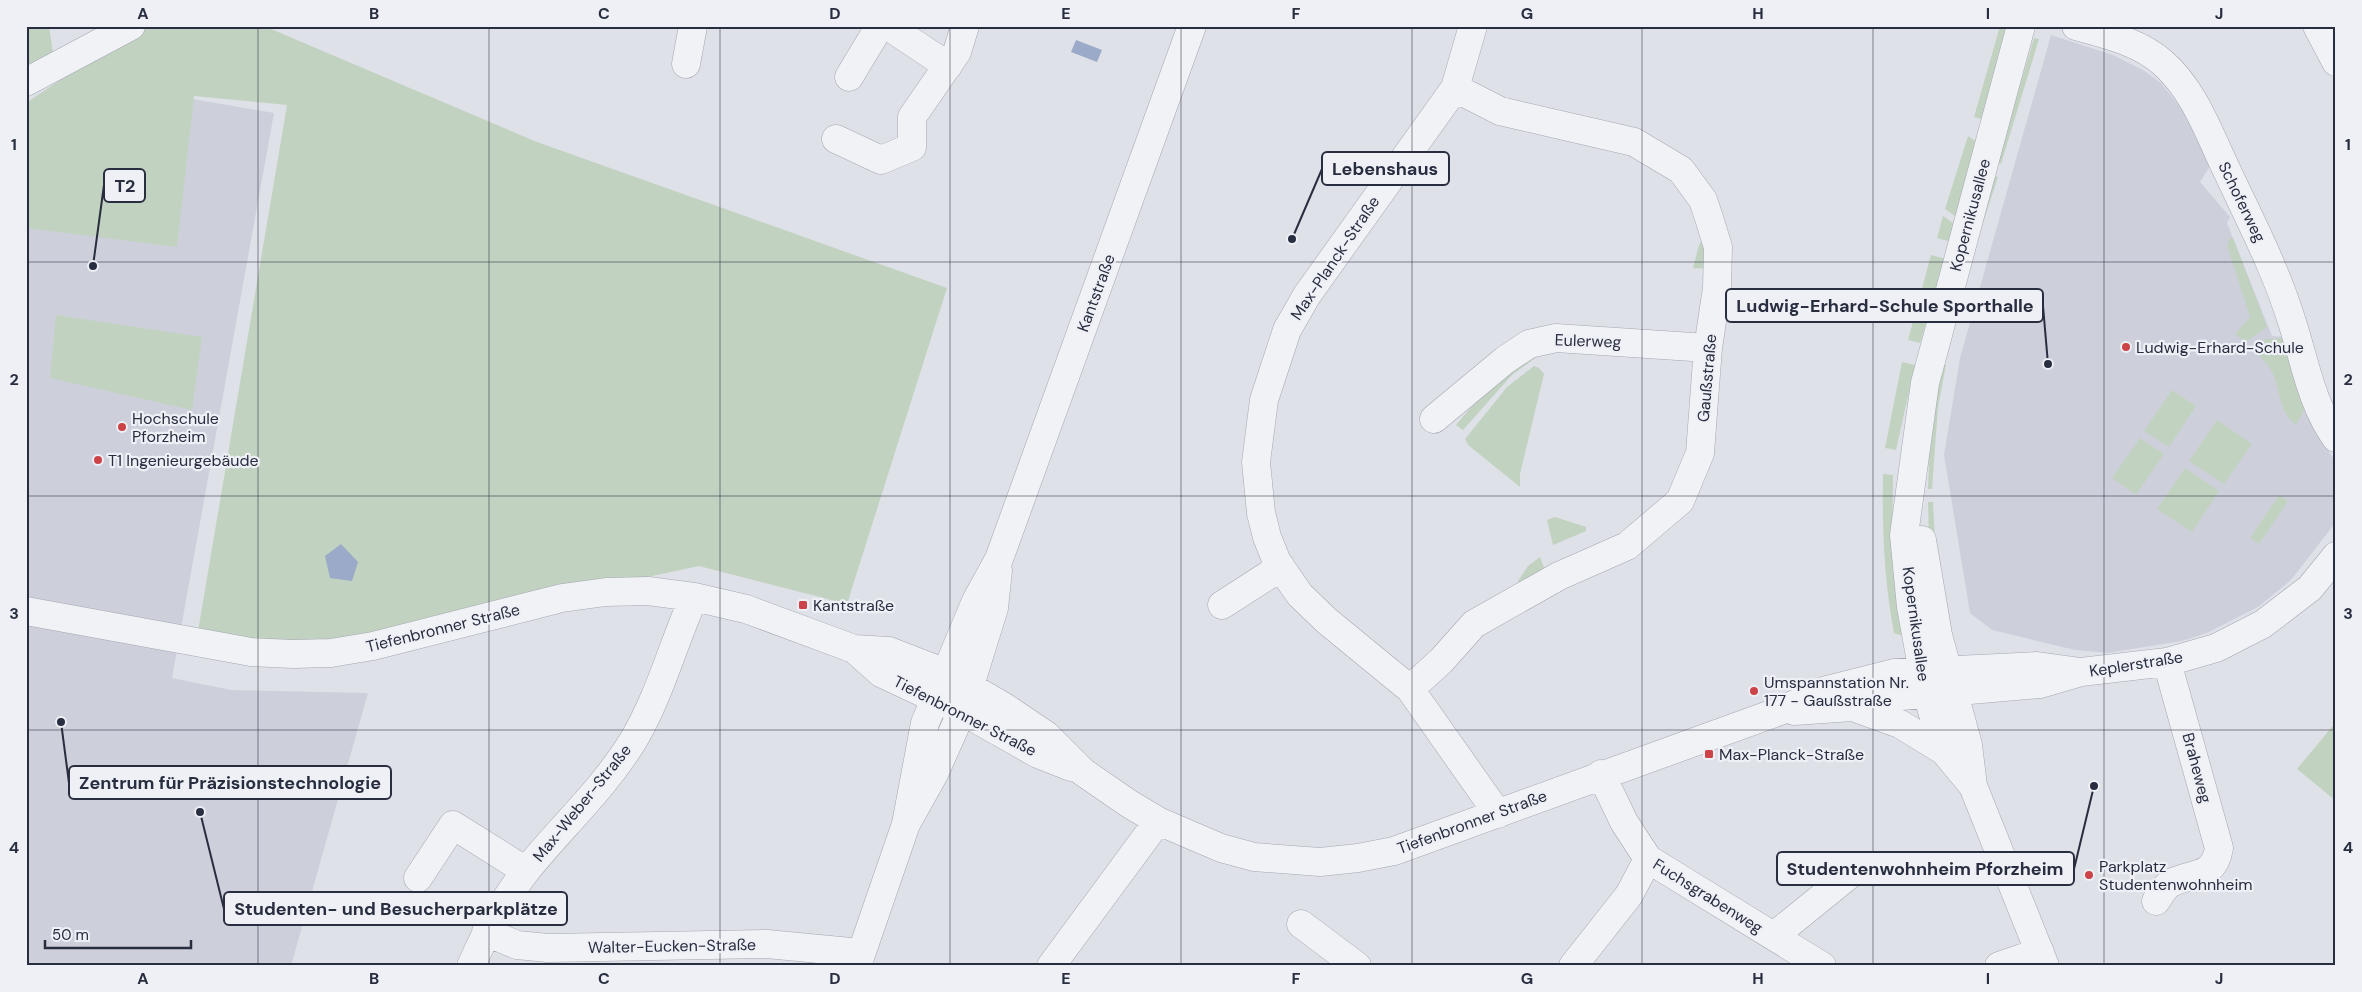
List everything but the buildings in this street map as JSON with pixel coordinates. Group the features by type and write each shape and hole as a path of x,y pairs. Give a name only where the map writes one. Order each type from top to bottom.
{"street":[{"path":"26,82 132,26"},
{"path":"686,64 693,26"},
{"path":"849,77 878,29 887,26 948,66"},
{"path":"836,139 881,160 912,147 912,116 957,52 965,26"},
{"name":"Kantstraße","path":"906,824 934,774 966,699 994,608 999,559 1013,499 1140,156 1192,26"},
{"name":"Max-Planck-Straße","path":"1473,26 1455,88 1306,294 1282,342 1264,400 1256,462 1260,513 1267,537 1281,567 1300,595 1328,621 1410,689 1498,814"},
{"name":"Kopernikusallee","path":"1937,681 1938,635 1921,534 1911,495 1925,382 2021,26"},
{"name":"Schoferweg","path":"2076,26 2100,32 2146,38 2163,63 2184,88 2202,117 2274,268 2293,325 2307,380 2322,416 2336,438"},
{"path":"2317,26 2336,62"},
{"name":"Gaußstraße","path":"1410,689 1440,661 1474,624 1580,562 1627,546 1655,532 1680,501 1700,453 1712,359 1718,247 1703,200 1681,170 1634,142 1500,111 1455,88"},
{"name":"Eulerweg","path":"1434,419 1506,360 1529,344 1556,338 1651,347 1712,359"},
{"name":"Keplerstraße","path":"1937,681 2037,666 2081,672 2167,662 2216,648 2263,624 2310,588 2336,556"},
{"name":"Kantstraße","path":"859,959 906,824 925,723 976,601 999,559"},
{"path":"1238,597 1281,567"},
{"name":"Tiefenbronner Straße","path":"26,611 251,652 293,654 331,653 373,646 562,598 606,592 648,591 694,597 754,612 854,648 889,650 946,673 966,699 1038,754 1083,772 1158,822 1204,842 1254,857 1320,862 1358,858 1394,851 1602,774 1780,712 1823,691 1894,673 1937,681"},
{"name":"Max-Weber-Straße","path":"471,966 486,932 503,903 526,871 603,782 633,740 658,693 694,597"},
{"name":"Tiefenbronner Straße","path":"854,648 881,673 935,698 966,699"},
{"name":"Braheweg","path":"2156,901 2169,883 2207,872 2217,860 2219,848 2167,662"},
{"path":"1937,681 1944,751"},
{"path":"1937,681 1968,744 1973,786 2042,959 1998,966"},
{"name":"Tiefenbronner Straße","path":"1780,712 1853,707 1901,696 1937,681"},
{"path":"1853,707 1900,724 1944,751 1973,786"},
{"name":"Fuchsgrabenweg","path":"1602,774 1624,822 1648,859 1774,936 1809,962"},
{"path":"1051,966 1158,822"},
{"name":"Max-Weber-Straße","path":"418,878 453,825 526,871"},
{"path":"1573,966 1629,894 1648,859"},
{"name":"Fuchsgrabenweg","path":"1774,936 1858,867"},
{"path":"1301,924 1357,966"},
{"name":"Walter-Eucken-Straße","path":"486,932 517,946 548,948 767,944 859,959"}],"shaded area":[{"name":"Ludwig-Erhard-Schule","path":"2051,35 2113,55 2143,70 2161,83 2188,117 2212,163 2200,182 2230,217 2227,223 2272,336 2286,337 2305,400 2324,445 2336,462 2336,522 2291,580 2258,607 2207,633 2182,641 2108,653 2075,650 1992,630 1970,613 1944,455 1960,358"},
{"name":"Hochschule Pforzheim","path":"106,84 274,113 172,678 231,690 368,693 291,966 26,966 26,175"}],"green space":[{"path":"26,26 49,26 54,60 26,84"},
{"path":"140,26 264,26 537,142 947,288 847,604 699,566 329,645 197,637 287,105 194,96 177,247 26,228 26,103"},
{"path":"2000,26 2015,26 1982,119 1974,117"},
{"path":"2034,38 2039,39 2001,164 1997,163"},
{"path":"1968,136 1978,143 1958,218 1945,209"},
{"path":"1993,176 1998,177 1981,229 1977,227"},
{"path":"1943,216 1956,225 1951,242 1937,238"},
{"path":"1705,235 1709,269 1693,268 1699,245"},
{"path":"2230,238 2233,238 2267,327 2247,341 2244,341 2235,334 2250,317 2227,245"},
{"path":"1931,255 1946,259 1920,343 1908,340"},
{"path":"56,315 202,337 192,410 50,378"},
{"path":"2285,338 2305,409 2296,425 2286,414 2270,368 2250,348 2266,339"},
{"path":"1538,349 1538,356 1512,375 1463,430 1456,425 1490,385"},
{"path":"1902,362 1915,365 1896,450 1885,448"},
{"path":"1942,364 1946,365 1938,407 1932,489 1928,489 1930,428"},
{"path":"1534,366 1539,368 1544,374 1520,474 1520,487 1468,445 1465,439 1507,387"},
{"path":"2172,390 2196,406 2169,447 2144,431"},
{"path":"2217,420 2252,444 2224,484 2189,461"},
{"path":"2140,438 2164,454 2136,495 2112,478"},
{"path":"2185,468 2219,491 2192,532 2157,509"},
{"path":"1883,474 1893,475 1892,556 1904,635 1894,633 1888,593 1883,534"},
{"path":"2279,495 2288,501 2259,544 2250,538"},
{"path":"1928,502 1933,502 1935,541 1951,625 1945,626 1929,539"},
{"path":"1555,517 1586,527 1586,531 1553,545 1547,520"},
{"path":"1540,557 1546,573 1518,585 1518,581 1528,566"},
{"path":"2336,722 2336,801 2297,769"}],"water":[{"path":"1076,40 1102,50 1097,62 1071,52"},
{"path":"341,544 358,562 352,581 330,578 325,556"}],"place":[{"name":"Lebenshaus","path":"1292,239"},
{"name":"T2","path":"93,266"},
{"name":"Ludwig-Erhard-Schule","path":"2126,347"},
{"name":"Ludwig-Erhard-Schule Sporthalle","path":"2048,364"},
{"name":"Hochschule Pforzheim","path":"122,427"},
{"name":"T1 Ingenieurgebäude","path":"98,460"},
{"name":"Kantstraße","path":"803,605"},
{"name":"Umspannstation Nr. 177 - Gaußstraße","path":"1754,691"},
{"name":"Zentrum für Präzisionstechnologie","path":"61,722"},
{"name":"Max-Planck-Straße","path":"1709,754"},
{"name":"Studentenwohnheim Pforzheim","path":"2094,786"},
{"name":"Studenten- und Besucherparkplätze","path":"200,812"},
{"name":"Parkplatz Studentenwohnheim","path":"2089,875"}]}
